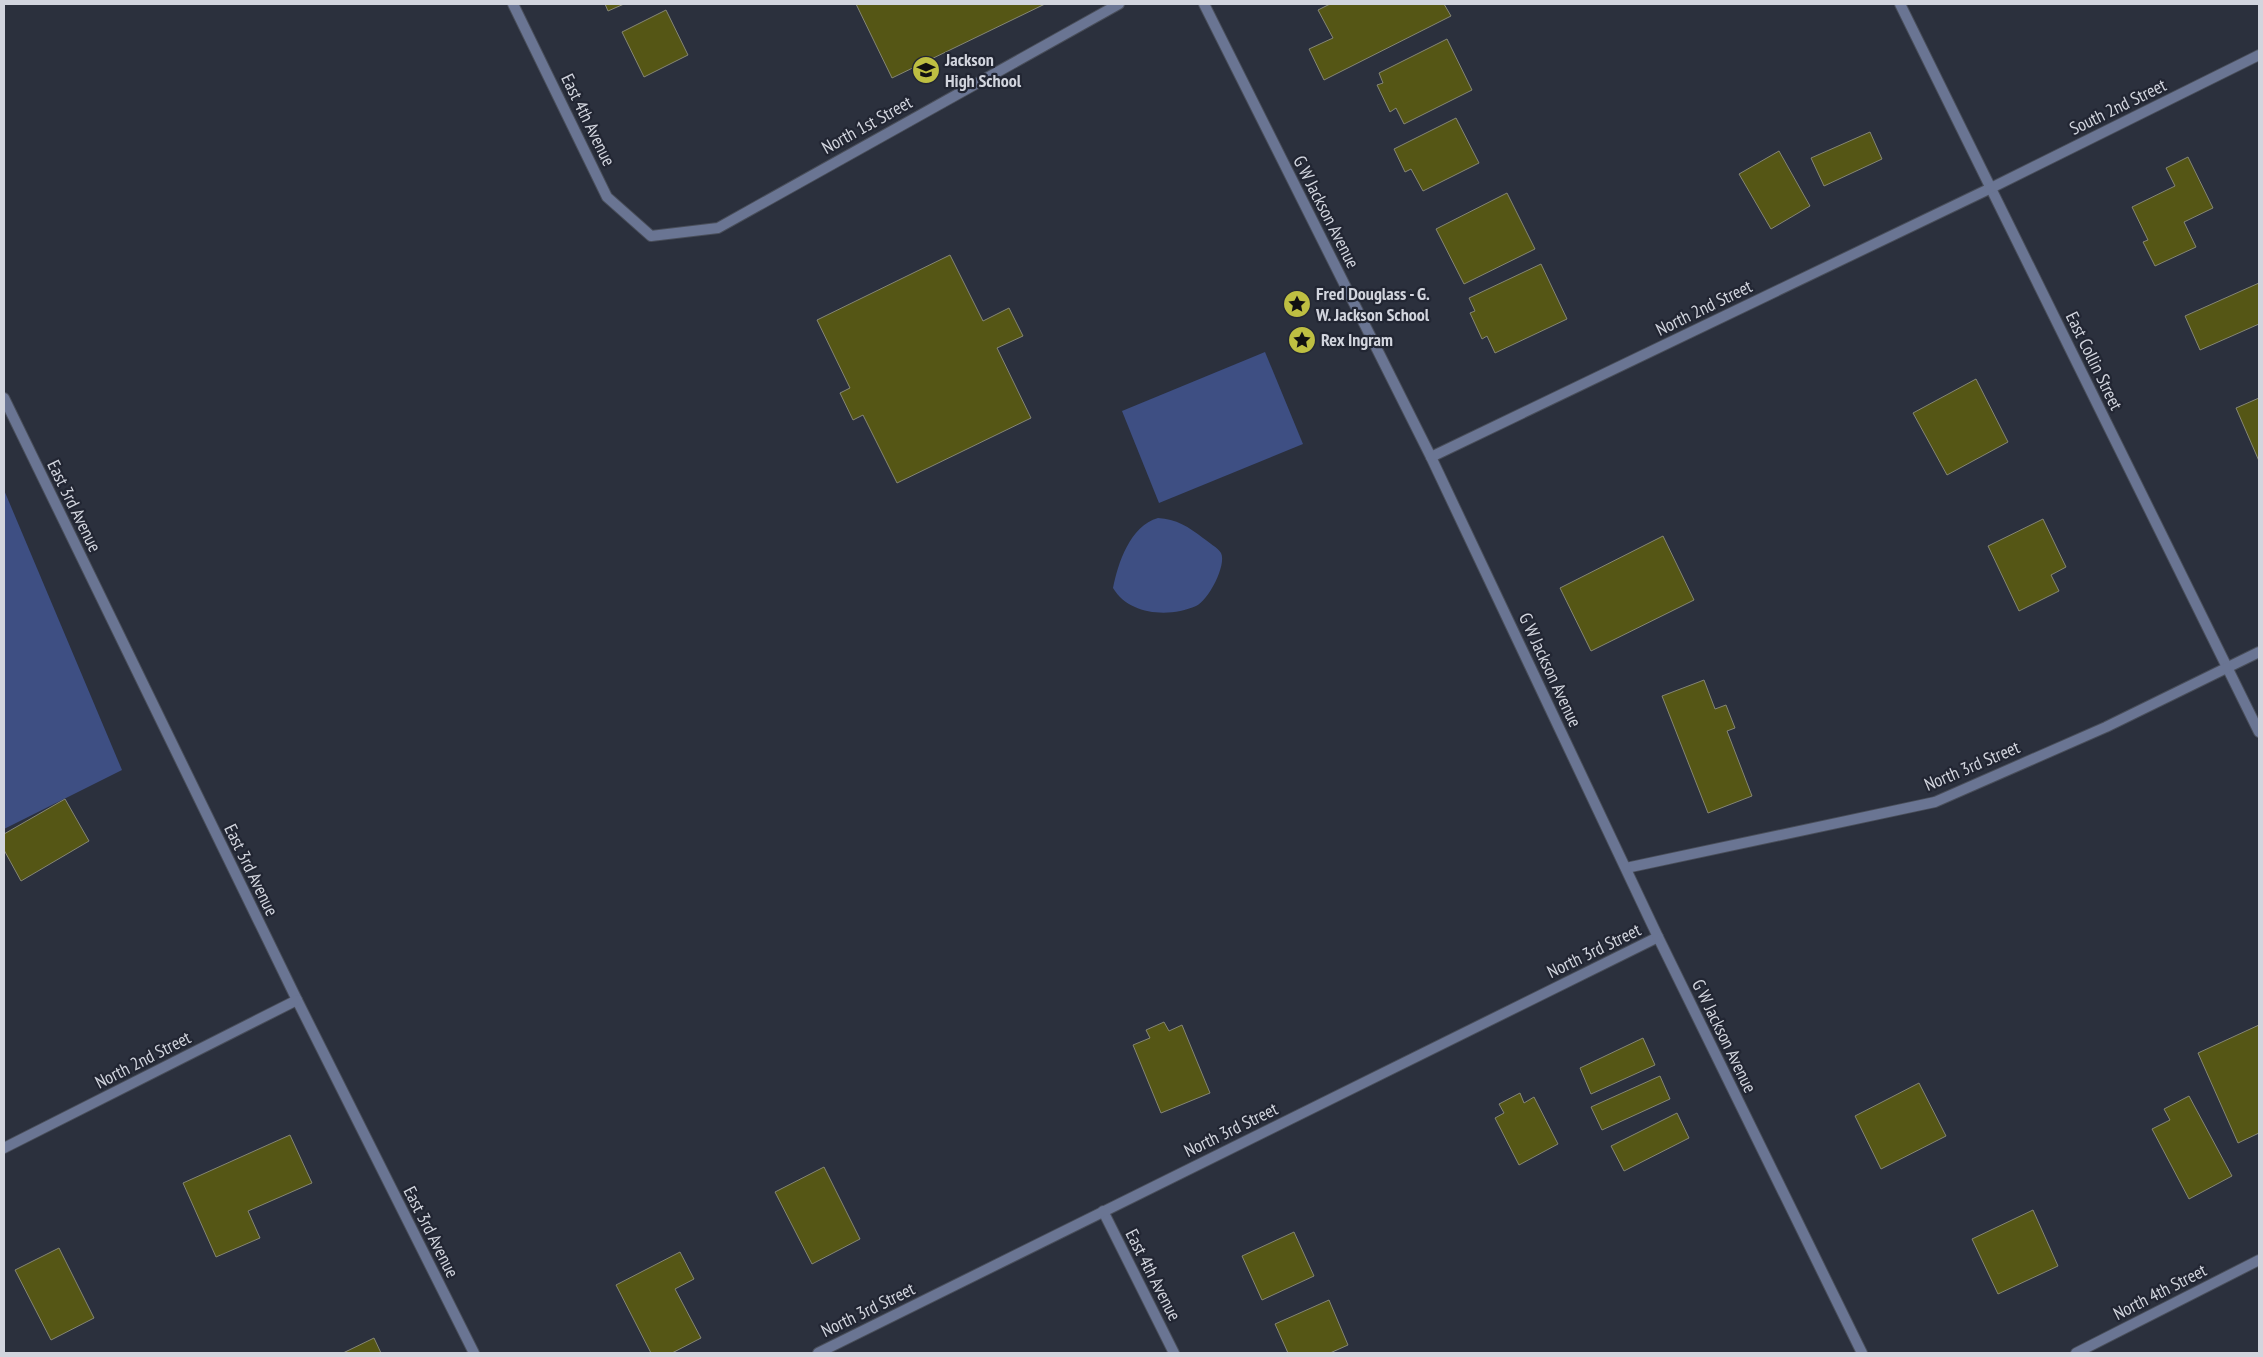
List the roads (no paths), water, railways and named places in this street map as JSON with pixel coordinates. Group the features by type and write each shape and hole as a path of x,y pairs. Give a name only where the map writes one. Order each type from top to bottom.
{"street":[{"name":"East 4th Avenue","path":"513,4 607,197 651,236"},
{"name":"North 1st Street","path":"651,236 718,228 1118,4"},
{"name":"G W Jackson Avenue","path":"1204,4 1431,457 1658,937 1862,1353"},
{"name":"East Collin Street","path":"1900,4 2259,732"},
{"name":"South 2nd Street","path":"1991,188 2259,55"},
{"name":"North 2nd Street","path":"1431,457 1991,188"},
{"name":"East 3rd Avenue","path":"4,398 297,1000 474,1353"},
{"name":"North 3rd Street","path":"1626,868 1935,802 2106,727 2259,652"},
{"name":"North 3rd Street","path":"818,1353 1658,937"},
{"name":"North 2nd Street","path":"4,1148 297,1000"},
{"name":"East 4th Avenue","path":"1103,1212 1174,1353"},
{"name":"North 4th Street","path":"2076,1353 2259,1260"}],"place":[{"name":"Jackson High School","path":"926,70"},
{"name":"Fred Douglass - G. W. Jackson School","path":"1297,304"},
{"name":"Rex Ingram","path":"1302,340"}]}
